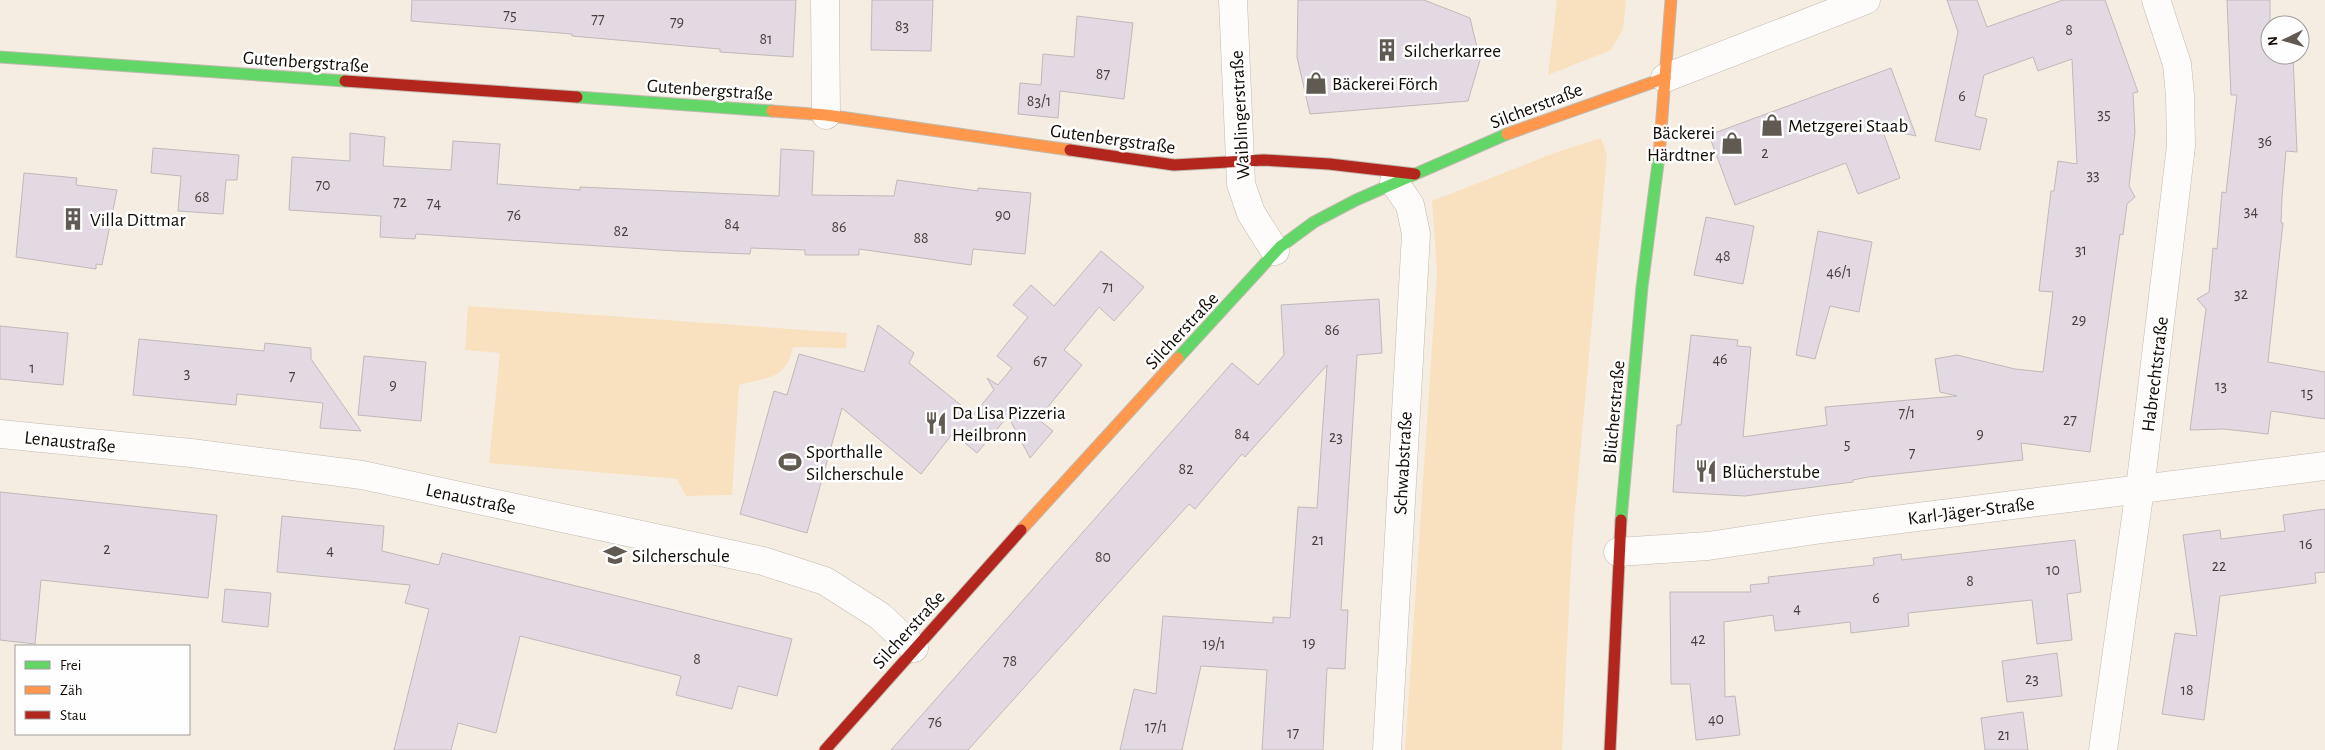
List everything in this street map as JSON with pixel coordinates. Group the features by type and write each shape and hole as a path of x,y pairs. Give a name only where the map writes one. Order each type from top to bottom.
{"street":[{"path":"825,0 826,115"},
{"name":"Waiblingerstraße","path":"1232,0 1241,184 1251,213 1275,251"},
{"name":"Blücherstraße","path":"1610,750 1618,552 1641,297 1660,144 1671,0"},
{"path":"1665,78 1866,0"},
{"name":"Habrechtstraße","path":"2104,750 2140,489 2181,146 2177,64 2156,0"},
{"name":"Gutenbergstraße","path":"0,58 826,115 1174,165 1196,166 1241,160 1300,161 1405,178"},
{"name":"Silcherstraße","path":"825,750 1068,477 1268,261 1275,251 1324,215 1405,178 1490,141 1665,78"},
{"name":"Schwabstraße","path":"1387,750 1416,234 1405,178"},
{"name":"Lenaustraße","path":"0,434 192,453 362,475 763,561 825,581 880,616 914,648"},
{"name":"Karl-Jäger-Straße","path":"1618,552 1708,546 1822,529 2325,466"}],"shaded area":[{"path":"1557,0 1626,0 1623,29 1611,50 1548,75"},
{"path":"1601,138 1607,155 1572,545 1562,750 1405,750 1437,272 1432,201 1557,152"},
{"path":"468,306 847,333 846,348 793,347 786,366 780,371 767,378 739,385 732,495 686,496 677,479 489,463 500,353 465,350"}],"building":[{"path":"412,0 796,0 793,57 720,52 720,49 572,36 572,34 411,21"},
{"path":"872,0 933,0 931,51 871,50"},
{"name":"Silcherkarree","path":"1298,0 1424,0 1470,18 1480,60 1468,101 1310,114 1297,57"},
{"path":"1947,0 1977,0 1987,27 2063,0 2105,0 2138,92 2133,93 2135,132 2129,186 2135,197 2127,204 2123,235 2120,234 2090,452 2021,443 2023,460 1868,477 1853,480 1853,482 1745,496 1673,492 1677,425 1681,425 1691,335 1738,340 1737,346 1751,347 1743,437 1827,425 1825,407 1957,396 1940,392 1935,359 1957,355 2015,369 2043,372 2053,292 2039,291 2051,191 2054,191 2058,161 2077,164 2072,59 2038,71 2033,57 1984,75 1975,116 1987,119 1980,150 1935,141 1958,32"},
{"path":"2227,0 2270,0 2270,15 2260,15 2260,65 2293,65 2297,152 2286,151 2282,197 2281,223 2283,223 2268,362 2325,372 2325,419 2271,411 2268,434 2224,429 2190,430 2206,309 2197,299 2209,292 2213,248 2217,249 2222,192 2226,193 2237,95 2231,95"},
{"path":"1077,16 1133,23 1124,99 1060,91 1058,118 1018,114 1020,83 1041,85 1043,54 1074,57"},
{"path":"1891,68 1916,136 1882,129 1900,178 1858,194 1846,163 1735,205 1709,135"},
{"path":"350,133 385,137 383,166 451,170 453,141 500,144 497,184 580,190 580,187 779,196 781,149 814,151 812,195 894,196 897,180 978,191 978,188 1031,193 1025,254 973,249 971,265 859,249 859,255 805,255 805,250 751,248 750,254 416,234 415,239 380,237 381,216 289,210 292,157 350,161"},
{"path":"153,148 239,155 237,180 226,180 223,214 178,211 181,176 151,173"},
{"name":"Villa Dittmar","path":"24,173 77,178 76,185 117,190 102,265 96,264 96,269 16,257"},
{"path":"1706,217 1754,226 1743,284 1694,275"},
{"path":"1818,231 1872,242 1859,312 1830,306 1815,359 1796,355"},
{"path":"1101,251 1144,287 1114,321 1099,307 1064,350 1082,365 1038,419 1053,431 1030,458 1008,416 977,453 953,433 921,474 842,408 807,533 740,514 774,391 787,395 799,354 864,372 878,325 914,353 909,363 973,415 994,390 987,378 998,385 1012,368 997,356 1028,317 1013,305 1031,285 1054,306"},
{"path":"1379,299 1382,353 1357,355 1341,610 1348,610 1345,669 1327,668 1323,750 1262,750 1267,670 1201,666 1182,750 1120,750 1134,689 1156,694 1163,616 1273,623 1273,617 1290,618 1298,507 1317,508 1327,365 1245,457 1242,454 1195,509 1189,504 968,750 891,750 1232,363 1258,385 1284,355 1281,305"},
{"path":"0,326 68,333 63,385 0,379"},
{"path":"139,339 264,351 265,343 311,348 311,359 361,431 320,428 323,403 237,394 236,405 133,395"},
{"path":"364,356 426,362 421,421 358,415"},
{"path":"0,492 217,515 208,598 41,580 35,644 0,640"},
{"path":"2325,509 2325,572 2315,573 2316,583 2220,596 2204,720 2162,714 2175,633 2197,636 2183,535 2220,530 2221,539 2285,531 2283,515"},
{"path":"282,516 384,526 382,551 439,565 442,553 792,639 777,696 738,686 732,709 676,695 681,676 520,636 496,733 458,723 451,750 394,750 429,609 405,603 410,585 277,572"},
{"path":"2075,540 2081,592 2067,594 2072,640 2037,644 2032,600 1908,613 1909,626 1851,633 1850,622 1775,631 1773,615 1724,622 1725,697 1735,696 1740,735 1696,740 1690,684 1671,684 1670,592 1751,592 1750,585 1769,583 1768,577 1874,565 1873,558 1901,554 1902,560"},
{"path":"225,589 271,593 268,627 222,622"},
{"path":"2057,653 2062,696 2007,702 2002,661"},
{"path":"2023,712 2028,750 1985,750 1981,718"}],"traffic: fast":[{"path":"0,57 345,81"},
{"path":"577,97 772,111"},
{"path":"1178,358 1280,247 1314,222 1356,200 1507,134"},
{"path":"1621,520 1642,287 1659,156"}],"traffic: slow":[{"path":"1659,156 1671,0"},
{"path":"1507,134 1665,78"},
{"path":"772,111 826,115 1070,150"},
{"path":"1021,530 1178,358"}],"traffic: jam":[{"path":"345,81 577,97"},
{"path":"1070,150 1174,165 1264,160 1329,164 1415,174"},
{"path":"1610,750 1621,520"},
{"path":"825,750 1021,530"}],"place":[{"name":"Silcherkarree","path":"1387,50"},
{"name":"Bäckerei Förch","path":"1316,83"},
{"name":"Metzgerei Staab","path":"1772,125"},
{"name":"Bäckerei Härdtner","path":"1732,143"},
{"name":"Villa Dittmar","path":"73,219"},
{"name":"Da Lisa Pizzeria Heilbronn","path":"936,423"},
{"name":"Sporthalle Silcherschule","path":"790,462"},
{"name":"Blücherstube","path":"1706,471"},
{"name":"Silcherschule","path":"615,555"}]}
